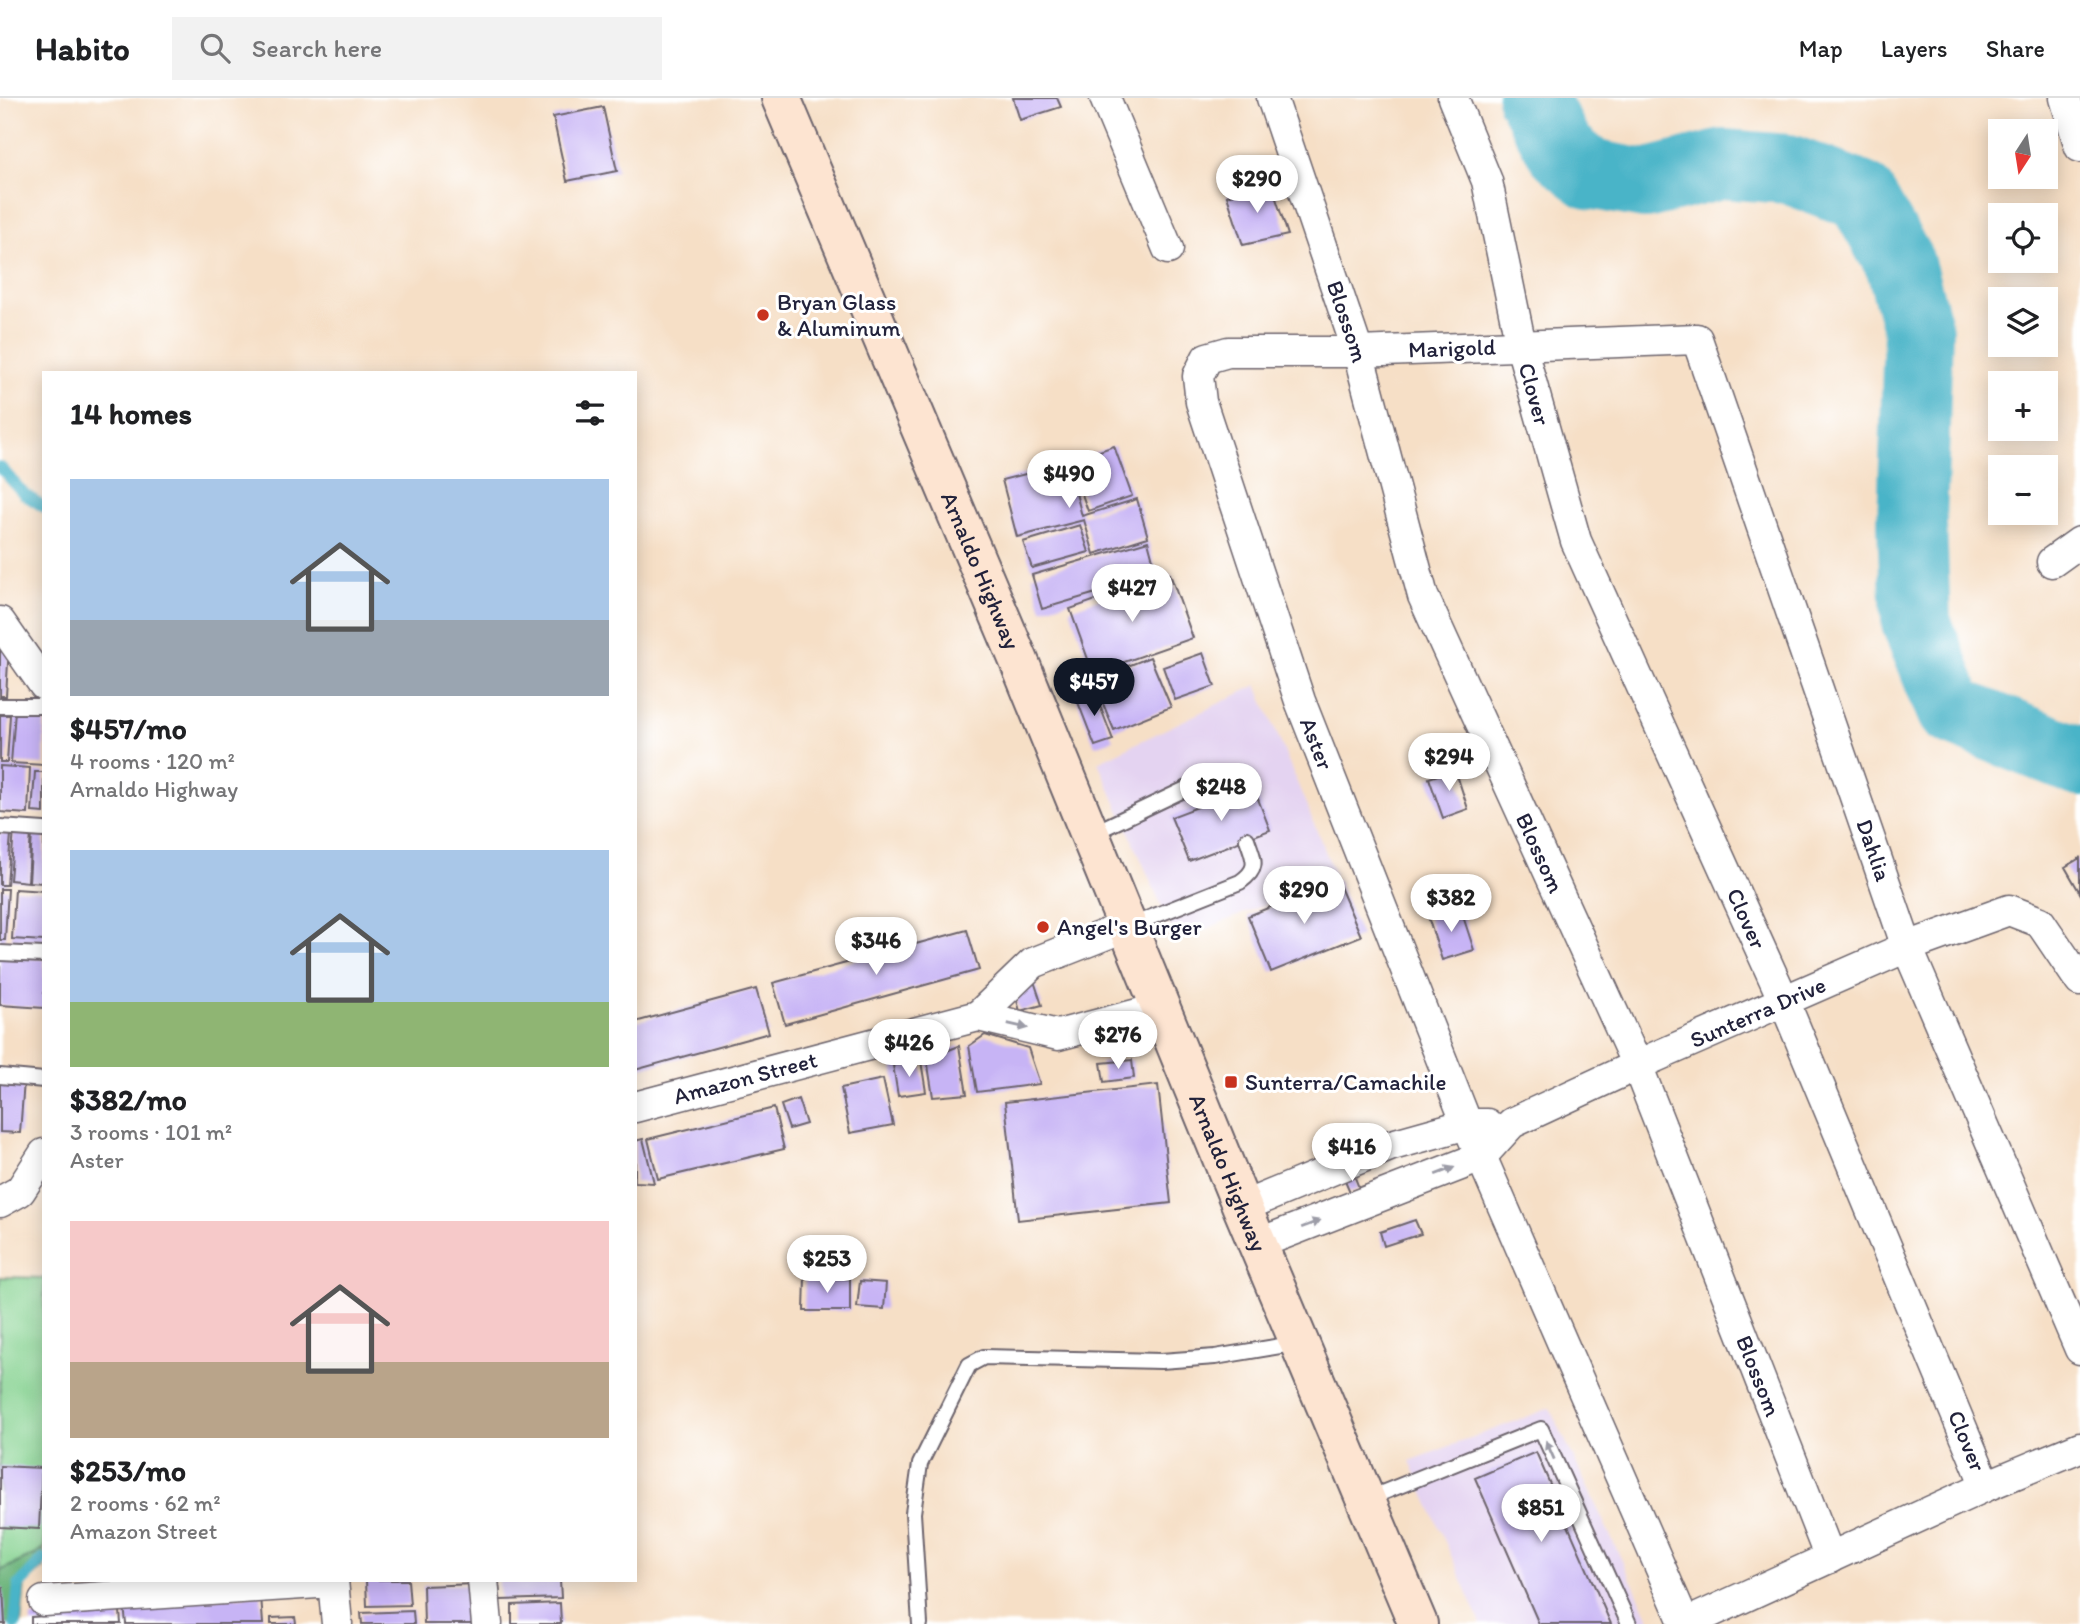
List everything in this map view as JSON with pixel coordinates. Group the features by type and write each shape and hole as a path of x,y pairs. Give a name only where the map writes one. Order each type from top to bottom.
{"main road":[{"name":"Arnaldo Highway","path":"781,98 1019,661 1257,1244 1418,1624"}],"street":[{"path":"1104,98 1168,249"},
{"name":"Blossom","path":"1272,98 1358,352 1423,596 1637,1065 1830,1558"},
{"name":"Clover","path":"1453,98 1487,181 1521,346 1576,541 1784,1001 1986,1486"},
{"path":"2065,98 2080,147"},
{"name":"Marigold","path":"1207,358 1228,352 1358,352 1697,339"},
{"name":"Dahlia","path":"1697,339 1907,947 2080,1349"},
{"name":"Aster","path":"1207,358 1198,376 1201,402 1300,701 1467,1124 1685,1624 1830,1558"},
{"path":"2052,562 2080,542"},
{"path":"0,622 42,682"},
{"name":"Sunterra Drive","path":"1257,1244 1481,1157 1512,1123 1637,1065 1907,947 2009,910 2040,922 2080,981"},
{"name":"Amazon Street","path":"978,1016 1033,963 1127,926"},
{"name":"Amazon Street","path":"637,1106 978,1016 1058,1035 1161,1008"},
{"name":"Sunterra Drive","path":"1242,1207 1392,1146 1467,1124 1512,1123"},
{"path":"0,1202 20,1191 42,1157"},
{"path":"1830,1558 1986,1486 2080,1447"},
{"path":"44,1601 319,1582"},
{"path":"333,1582 337,1624"},
{"path":"483,1582 486,1624"}],"lane":[{"path":"0,706 42,706"},
{"path":"1090,834 1210,780 1220,782 1230,795"},
{"path":"0,827 42,830"},
{"path":"1127,926 1240,882 1251,874 1254,863 1247,839"},
{"path":"0,953 42,955"},
{"path":"0,1076 42,1080"},
{"path":"920,1624 913,1513 920,1464 969,1365 984,1357 1161,1361 1201,1358 1300,1343"},
{"path":"1366,1500 1541,1429 1629,1624"}],"shaded area":[{"path":"1257,685 1335,875 1177,941 1098,762"},
{"path":"1550,1408 1652,1624 1481,1624 1410,1461"}],"green space":[{"path":"0,1277 42,1278 42,1549 37,1554 0,1571"},
{"path":"42,1549 42,1570 25,1584 21,1624 0,1624 0,1571 37,1554"}],"building":[{"path":"1013,98 1057,98 1061,107 1020,120"},
{"path":"603,107 617,171 567,181 553,117"},
{"path":"1271,183 1288,235 1243,245 1227,196"},
{"path":"1114,446 1132,496 1088,511 1070,461"},
{"path":"1068,463 1082,516 1137,499 1148,537 1094,554 1084,520 1017,537 1002,480"},
{"path":"1080,525 1089,552 1032,568 1023,542"},
{"path":"1148,541 1157,575 1042,609 1032,575"},
{"path":"1170,574 1193,638 1093,673 1070,609"},
{"path":"0,646 9,646 6,696 0,696"},
{"path":"1203,653 1215,686 1175,700 1163,667"},
{"path":"1150,657 1171,707 1114,730 1093,680"},
{"path":"1094,690 1113,740 1095,746 1076,697"},
{"path":"15,711 42,713 42,765 11,763"},
{"path":"0,715 10,715 7,762 0,762"},
{"path":"0,766 30,768 28,814 0,812"},
{"path":"1455,769 1468,809 1443,818 1429,778"},
{"path":"35,772 42,772 42,813 32,812"},
{"path":"1253,786 1270,830 1189,861 1171,817"},
{"path":"14,830 31,831 28,882 10,880"},
{"path":"0,833 11,834 7,885 0,885"},
{"path":"32,834 42,835 42,883 29,882"},
{"path":"2080,858 2080,893 2065,867"},
{"path":"1337,880 1361,936 1271,972 1248,916"},
{"path":"0,889 8,889 5,940 0,940"},
{"path":"15,889 42,891 42,941 12,939"},
{"path":"1460,907 1474,950 1442,960 1428,917"},
{"path":"967,930 979,970 785,1024 773,983"},
{"path":"0,956 42,959 42,1008 0,1005"},
{"path":"1034,981 1042,1005 1020,1011 1013,987"},
{"path":"756,989 769,1033 637,1069 637,1021"},
{"path":"985,1035 1028,1048 1040,1084 977,1092 969,1046"},
{"path":"959,1046 967,1094 933,1097 927,1059"},
{"path":"1132,1060 1134,1078 1104,1082 1101,1063"},
{"path":"921,1061 926,1092 898,1096 893,1065"},
{"path":"0,1079 24,1081 20,1133 0,1132"},
{"path":"883,1079 893,1125 850,1133 841,1088"},
{"path":"1158,1085 1171,1203 1018,1220 1005,1102"},
{"path":"798,1099 806,1124 789,1129 781,1105"},
{"path":"774,1108 784,1149 658,1179 648,1139"},
{"path":"643,1139 654,1183 637,1182 637,1140"},
{"path":"1354,1175 1359,1188 1350,1192 1344,1178"},
{"path":"1415,1220 1421,1234 1384,1246 1380,1232"},
{"path":"805,1277 850,1279 850,1311 804,1311"},
{"path":"860,1281 886,1283 884,1309 857,1307"},
{"path":"1536,1452 1611,1624 1539,1624 1475,1478"},
{"path":"0,1466 42,1468 39,1529 0,1527"},
{"path":"366,1582 408,1582 410,1605 367,1606"},
{"path":"499,1582 560,1582 561,1598 500,1600"},
{"path":"475,1584 477,1624 424,1624 423,1586"},
{"path":"0,1588 3,1588 5,1624 0,1624"},
{"path":"261,1595 263,1624 126,1624 124,1605"},
{"path":"560,1603 561,1624 512,1624 512,1605"},
{"path":"120,1611 121,1624 31,1624 31,1617"},
{"path":"413,1611 414,1624 362,1624 361,1613"},
{"path":"295,1617 296,1624 271,1624 271,1618"}],"waterway":[{"path":"1532,98 1561,150 1590,174 1645,184 1724,164 1788,169 1861,196 1900,264 1918,331 1912,524 1916,622 1951,710 2080,762"},
{"path":"0,467 24,494 42,506"},
{"path":"15,1624 19,1585 42,1561"}],"place":[{"name":"Bryan Glass & Aluminum","path":"763,315"},
{"name":"Angel's Burger","path":"1043,927"},
{"name":"Sunterra/Camachile","path":"1231,1082"}]}
